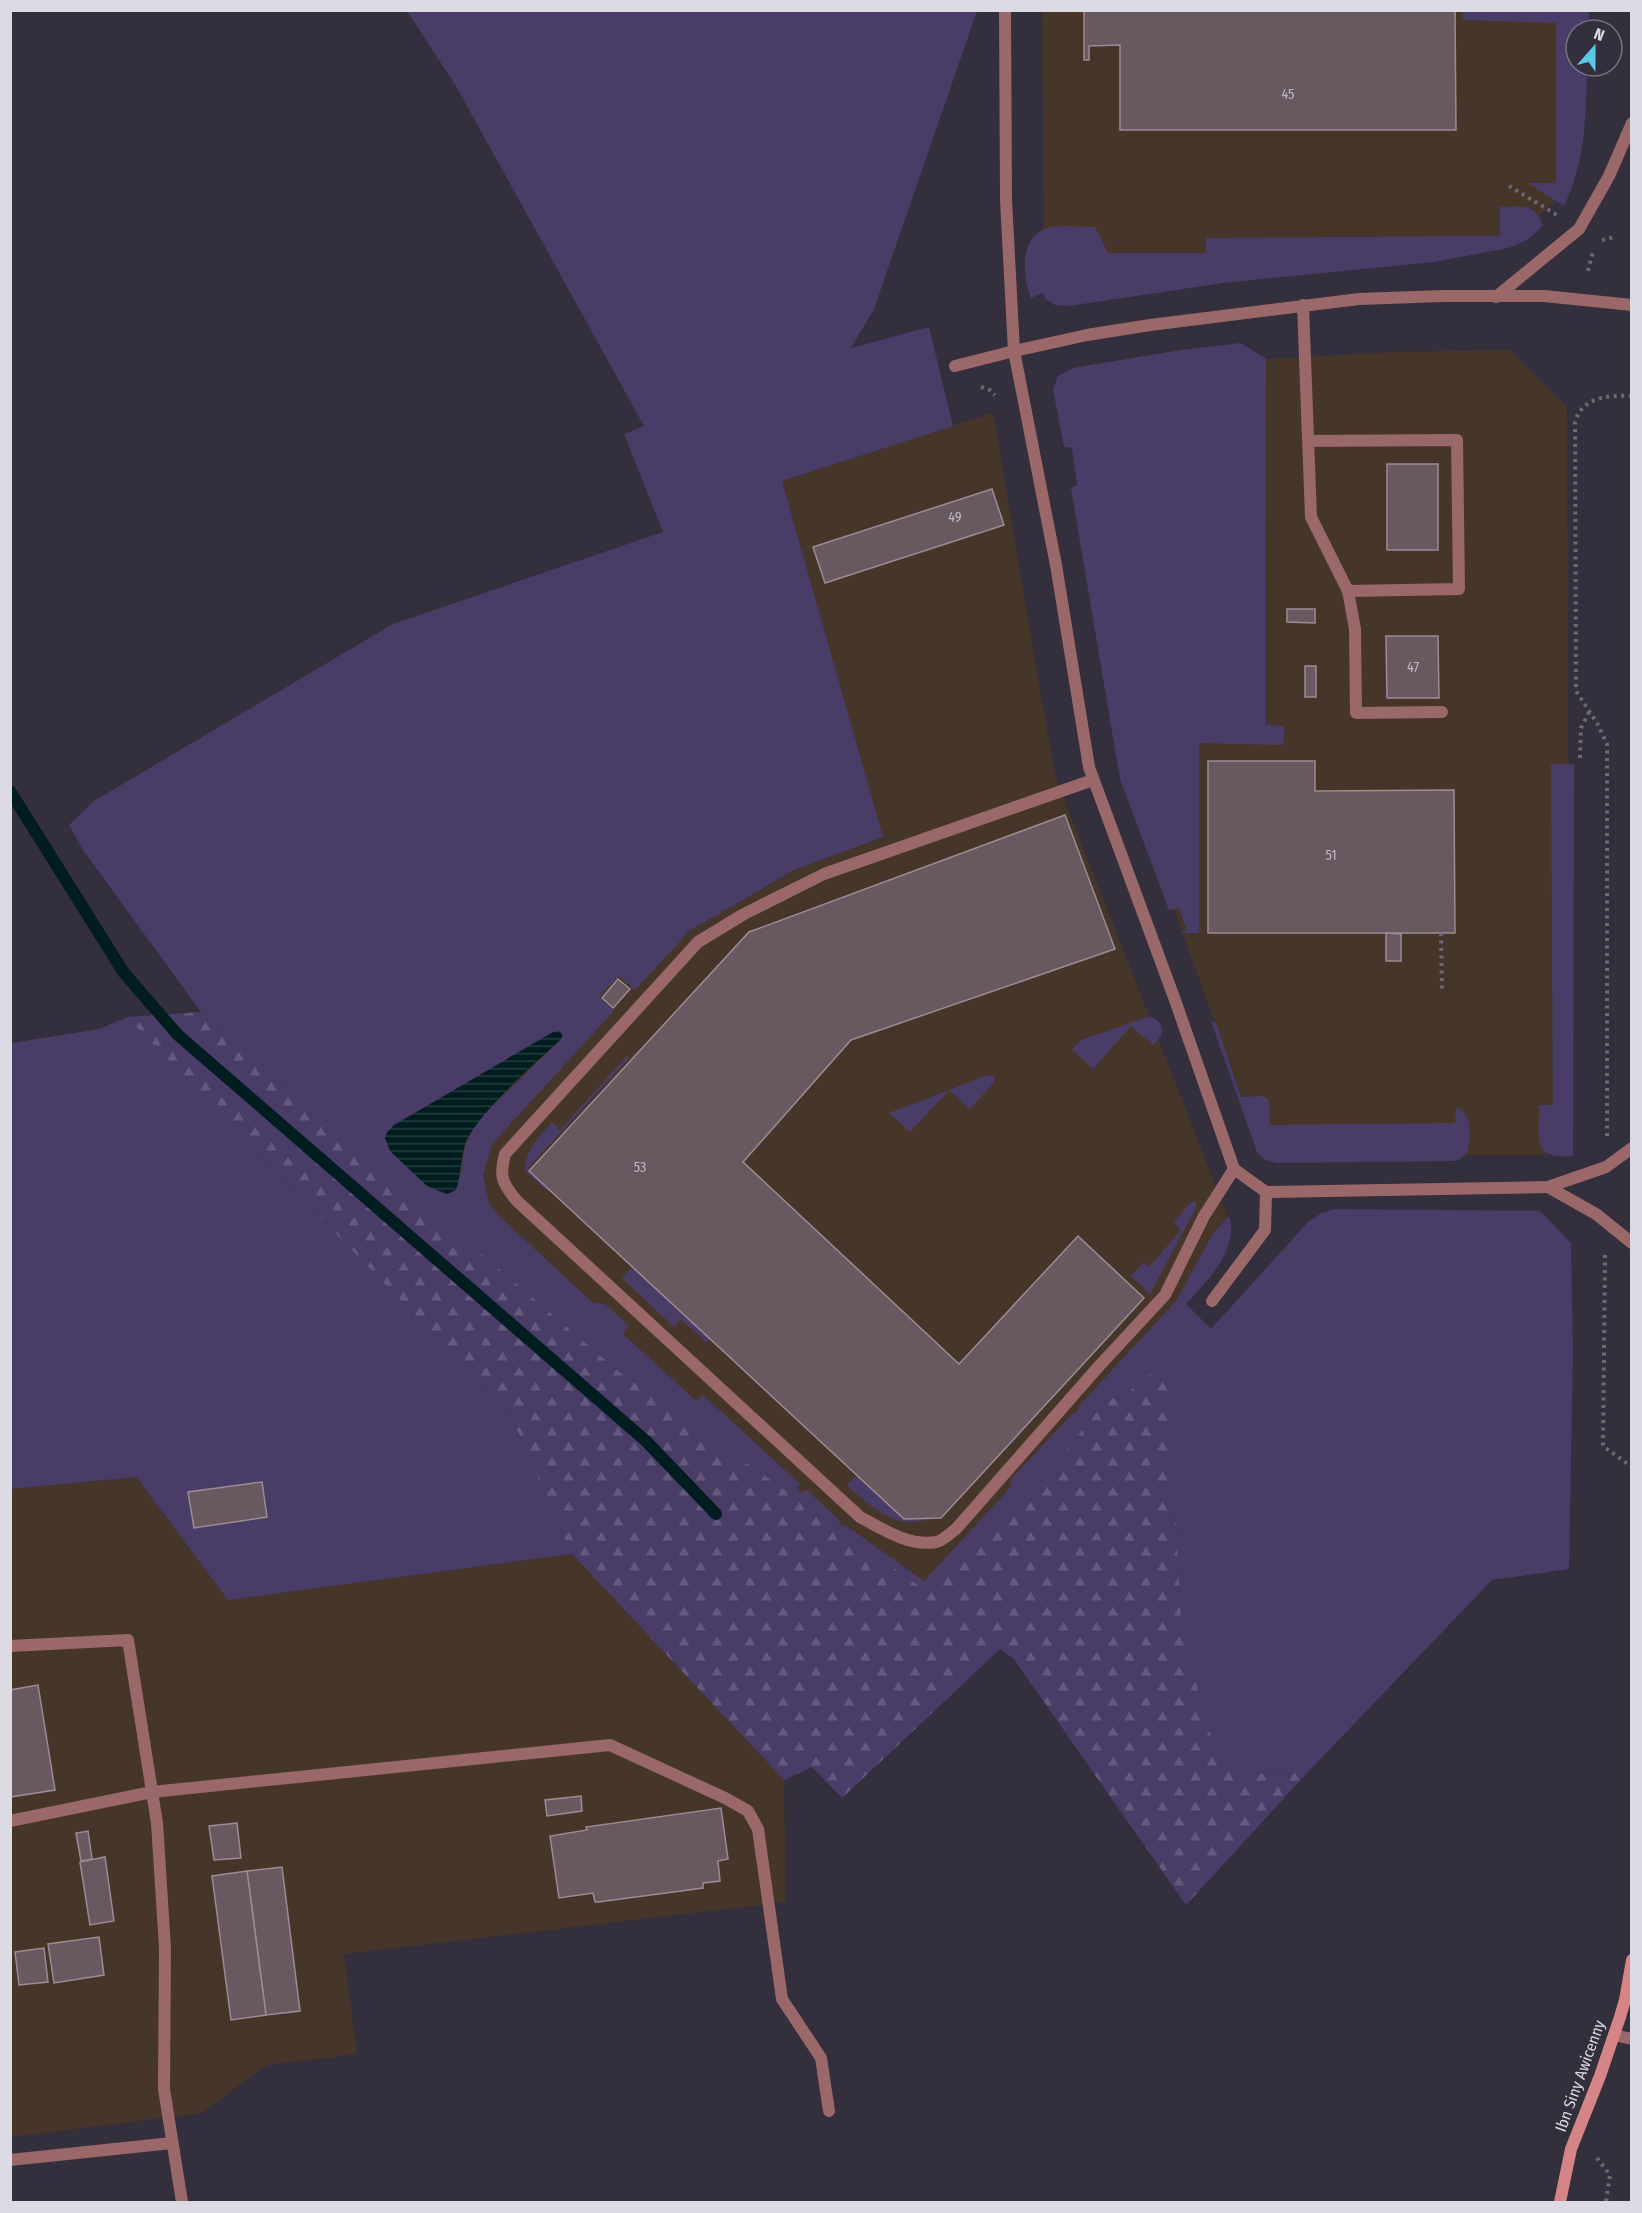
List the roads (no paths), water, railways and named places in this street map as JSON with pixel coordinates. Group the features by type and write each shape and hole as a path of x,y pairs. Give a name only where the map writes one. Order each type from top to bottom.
{"street":[{"path":"1005,10 1006,200 1014,351 1056,565 1089,767 1234,1169 1266,1192 1548,1187 1606,1167 1632,1148"},
{"path":"1496,297 1579,229 1609,176 1632,123"},
{"path":"955,366 1087,335 1303,305 1443,296 1544,296 1632,305"},
{"path":"1303,305 1311,517 1348,591 1355,628 1356,712 1442,712"},
{"path":"1309,441 1457,440 1459,589 1348,591"},
{"path":"1093,780 824,874 744,914 698,942 505,1154 500,1172 505,1186 517,1201 860,1517 902,1538 938,1542 956,1529 1165,1294 1204,1216 1234,1169"},
{"path":"1548,1187 1596,1214 1632,1244"},
{"path":"1212,1301 1265,1230 1266,1192"},
{"path":"10,1646 128,1640 157,1823 165,1948 164,2089 182,2202"},
{"path":"10,1821 152,1792 610,1744 748,1811 758,1829 782,1999 821,2058 829,2111"},
{"name":"Ibn Siny Awicenny","path":"1560,2202 1571,2149 1600,2076 1625,2000 1632,1960"},
{"path":"1614,2035 1632,2039"},
{"path":"10,2160 172,2143"}],"waterway":[{"path":"10,791 124,973 178,1035 646,1441 716,1514"}]}
